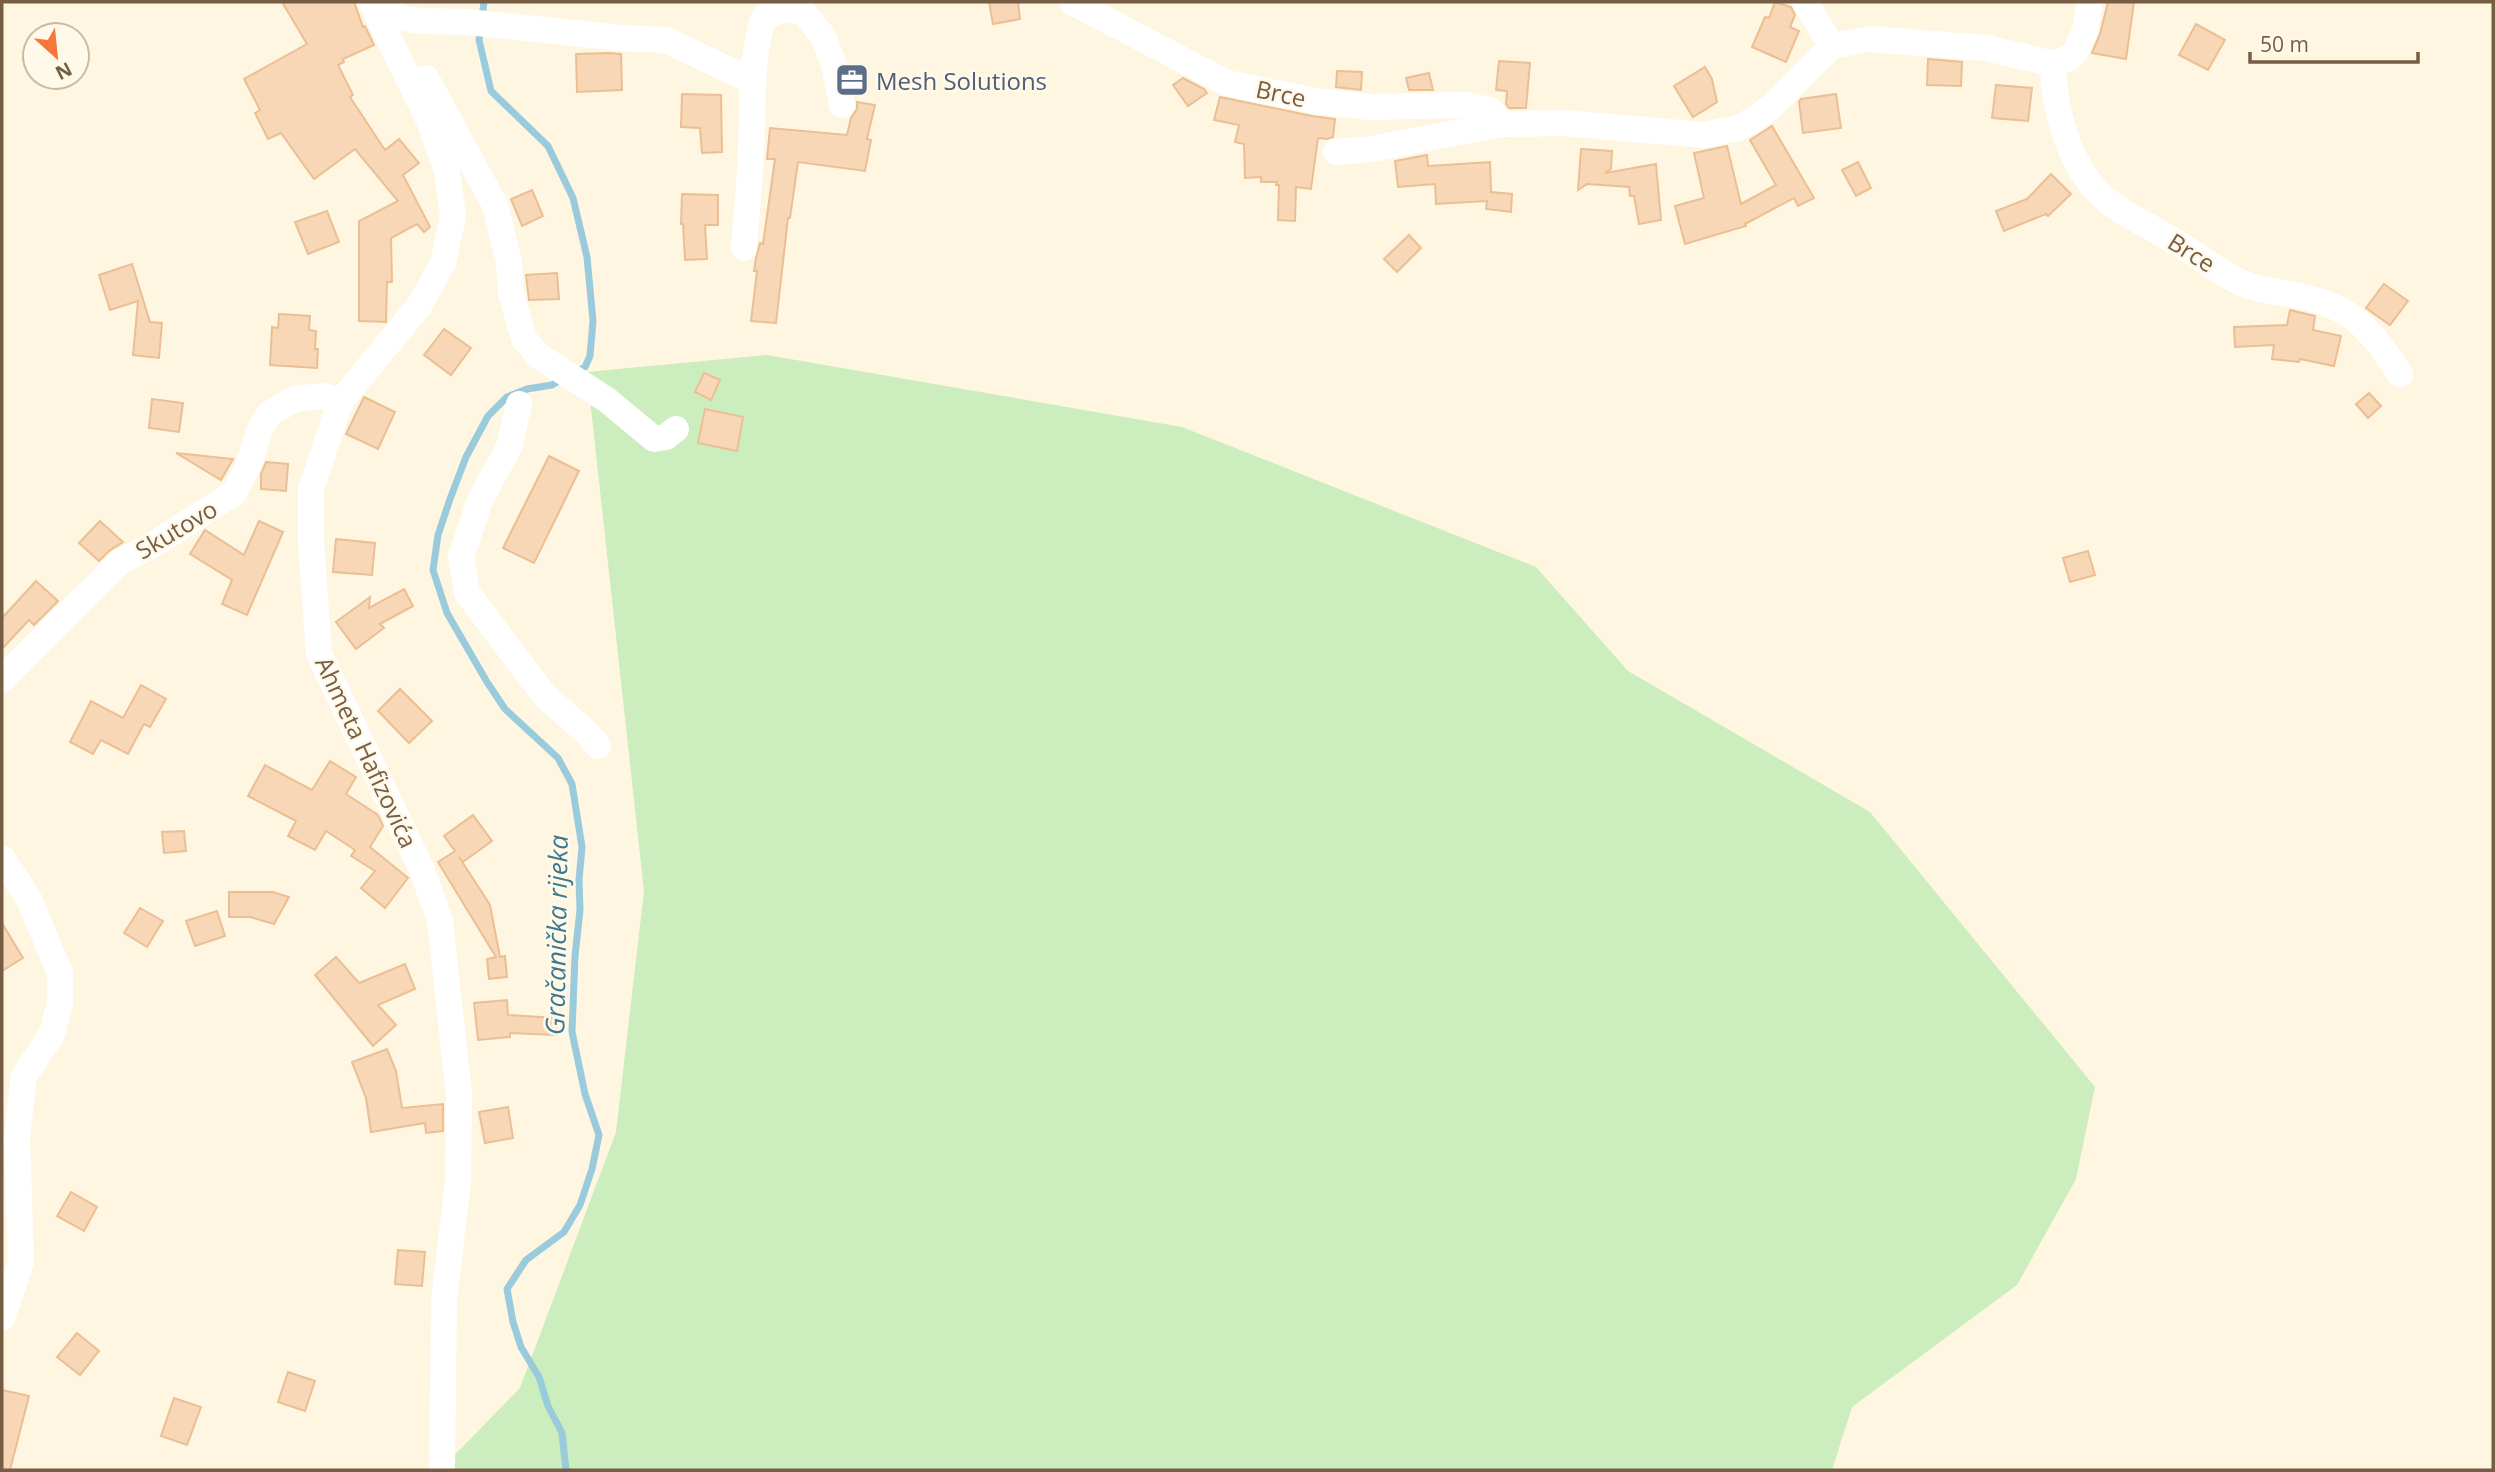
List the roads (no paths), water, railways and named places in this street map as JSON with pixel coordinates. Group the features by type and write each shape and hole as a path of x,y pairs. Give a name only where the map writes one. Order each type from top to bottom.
{"street":[{"name":"Ahmeta Hafizovića","path":"371,2 429,123 447,170 453,216 443,263 419,306 340,401 311,490 311,542 319,654 422,870 440,921 458,1095 458,1182 444,1300 442,1470"},
{"name":"Brce","path":"1072,2 1227,83 1315,101 1370,107 1465,105 1490,110 1502,124"},
{"path":"1805,2 1832,46"},
{"path":"1336,152 1372,149 1502,124 1564,122 1704,135 1738,128 1755,119 1772,106 1832,46 1869,39 1987,48 2053,64 2070,58 2076,52 2085,31 2090,2"},
{"path":"392,9 420,21 468,22 666,40 754,82"},
{"path":"392,9 431,88 495,205 509,262 516,317 524,339 539,356 607,400 654,439 666,437 676,429"},
{"path":"744,248 754,82 759,32 764,17 781,10 802,11 823,36 834,65 842,105"},
{"name":"Brce","path":"2053,64 2053,81 2067,140 2078,166 2102,195 2127,214 2249,286 2324,301 2351,315 2374,336 2400,374"},
{"name":"Skutovo","path":"2,679 120,562 156,543 234,493 249,464 260,429 269,414 295,399 323,396 340,401"},
{"path":"519,404 509,447 480,500 461,556 467,593 544,695 598,746"},
{"path":"2,858 28,897 60,973 60,1003 52,1034 24,1076 17,1137 21,1262 2,1318"}],"waterway":[{"name":"Gračanička rijeka","path":"484,2 479,40 491,91 548,146 573,198 587,257 593,321 590,356 585,367 574,373"},
{"name":"Gračanička rijeka","path":"563,378 552,385 527,389 507,397 488,416 466,457 450,499 438,535 433,570 447,613 487,682 505,709 558,758 572,784 582,847 572,1032 585,1094 599,1135 592,1169 580,1205 564,1232 526,1260 507,1289 521,1347 539,1377 548,1406 562,1433 566,1470"}],"place":[{"name":"Mesh Solutions","path":"852,80"}]}
